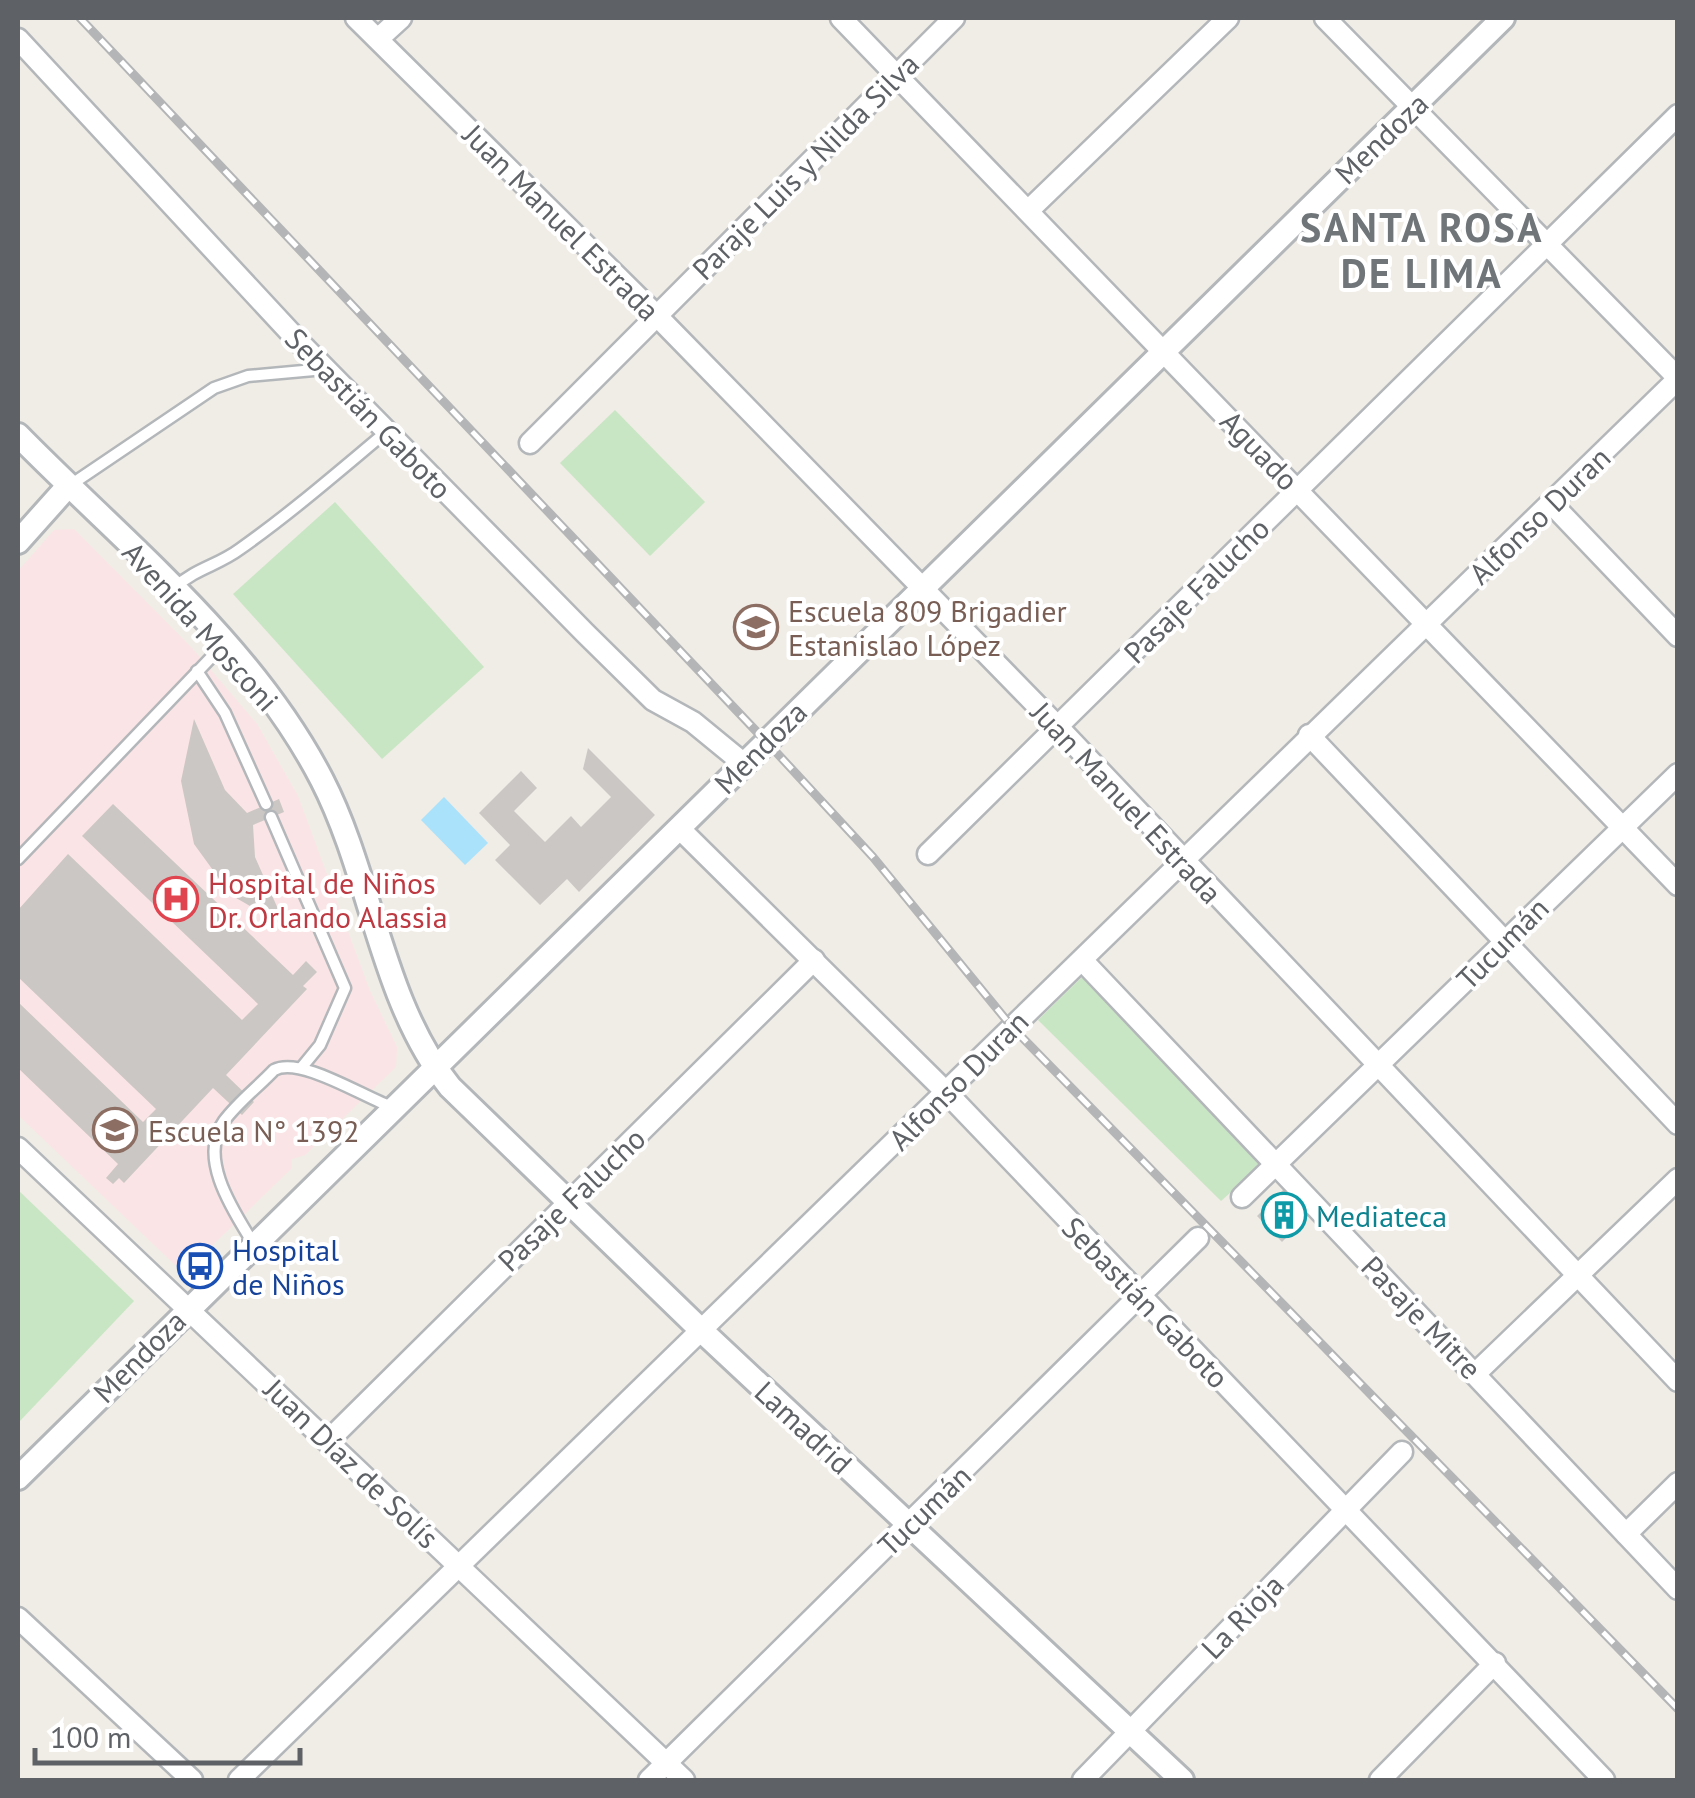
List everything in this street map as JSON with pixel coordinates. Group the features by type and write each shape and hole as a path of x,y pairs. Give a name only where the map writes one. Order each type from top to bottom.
{"street":[{"name":"Juan Manuel Estrada","path":"356,18 656,315 1058,727 1576,1278 1678,1381"},
{"path":"378,39 401,18"},
{"name":"Aguado","path":"841,18 1678,885"},
{"name":"Paraje Luis y Nilda Silva","path":"530,444 954,18"},
{"path":"1030,210 1228,18"},
{"path":"1325,18 1678,379"},
{"name":"Mendoza","path":"18,1478 1503,18"},
{"name":"Sebastián Gaboto","path":"18,39 325,369 654,700 693,722 743,763"},
{"name":"Pasaje Falucho","path":"928,854 1678,115"},
{"name":"Alfonso Duran","path":"239,1780 1678,379"},
{"name":"Avenida Mosconi","path":"18,435 174,588 225,643 293,730 324,783 401,994 433,1066"},
{"path":"18,542 68,486"},
{"path":"1550,503 1678,636"},
{"path":"1309,735 1678,1124"},
{"name":"Tucumán","path":"1242,1197 1678,774"},
{"name":"Sebastián Gaboto","path":"680,830 946,1092 1604,1780"},
{"name":"Pasaje Falucho","path":"329,1440 814,960"},
{"name":"Pasaje Mitre","path":"1082,960 1678,1588"},
{"name":"Lamadrid","path":"433,1066 567,1203 702,1332 1182,1780"},
{"name":"Juan Díaz de Solís","path":"18,1148 684,1780"},
{"path":"1476,1374 1678,1179"},
{"name":"Tucumán","path":"649,1780 1198,1238"},
{"name":"La Rioja","path":"1083,1780 1402,1452"},
{"path":"1626,1534 1678,1483"},
{"path":"18,1618 192,1780"},
{"path":"1380,1780 1495,1663"}],"lane":[{"path":"68,486 214,388 248,376 325,369"},
{"path":"174,588 196,568 227,559 271,528 386,432"},
{"path":"18,859 225,643"},
{"path":"197,671 225,713 266,804"},
{"path":"270,818 344,988 320,1046 302,1067"},
{"path":"254,1243 220,1183 216,1146 220,1126 274,1070 282,1066 302,1067 392,1107"}],"shaded area":[{"name":"Hospital de Niños Dr. Orlando Alassia","path":"74,529 192,648 257,724 298,796 370,991 397,1047 396,1067 305,1155 292,1159 292,1168 194,1263 175,1265 18,1115 18,571 54,530"}],"green space":[{"path":"615,410 705,502 650,556 560,463"},
{"path":"335,502 484,667 382,759 233,594"},
{"path":"1083,976 1261,1165 1221,1201 1038,1020"},
{"path":"18,1190 134,1301 18,1423"}],"water":[{"path":"444,797 488,843 465,865 421,820"}],"building":[{"name":"Hospital de Niños Dr. Orlando Alassia","path":"194,719 225,790 247,813 279,799 284,812 253,825 255,857 286,927 231,895 194,844 181,781"},
{"path":"588,748 655,815 579,892 567,879 540,905 495,860 510,845 479,813 521,771 537,788 514,811 545,842 571,816 581,827 611,797 583,769"},
{"name":"Hospital de Niños Dr. Orlando Alassia","path":"113,804 293,975 306,961 317,972 303,986 307,989 226,1075 254,1102 242,1115 213,1088 124,1183 119,1178 113,1184 106,1178 118,1164 18,1068 18,1002 143,1122 156,1109 18,977 18,910 68,854 242,1020 258,1004 82,836"},
{"name":"Mediateca","path":"1285,1188 1310,1214 1282,1242 1257,1216"}],"railway":[{"path":"80,18 873,857 1012,1027 1678,1709"}],"place":[{"name":"Escuela 809 Brigadier Estanislao López","path":"756,627"},
{"name":"Hospital de Niños Dr. Orlando Alassia","path":"176,899"},
{"name":"Escuela N° 1392","path":"115,1130"},
{"name":"Mediateca","path":"1284,1215"},
{"name":"Hospital de Niños","path":"200,1266"}],"district":[{"name":"SANTA ROSA DE LIMA","path":"1422,250"}]}
